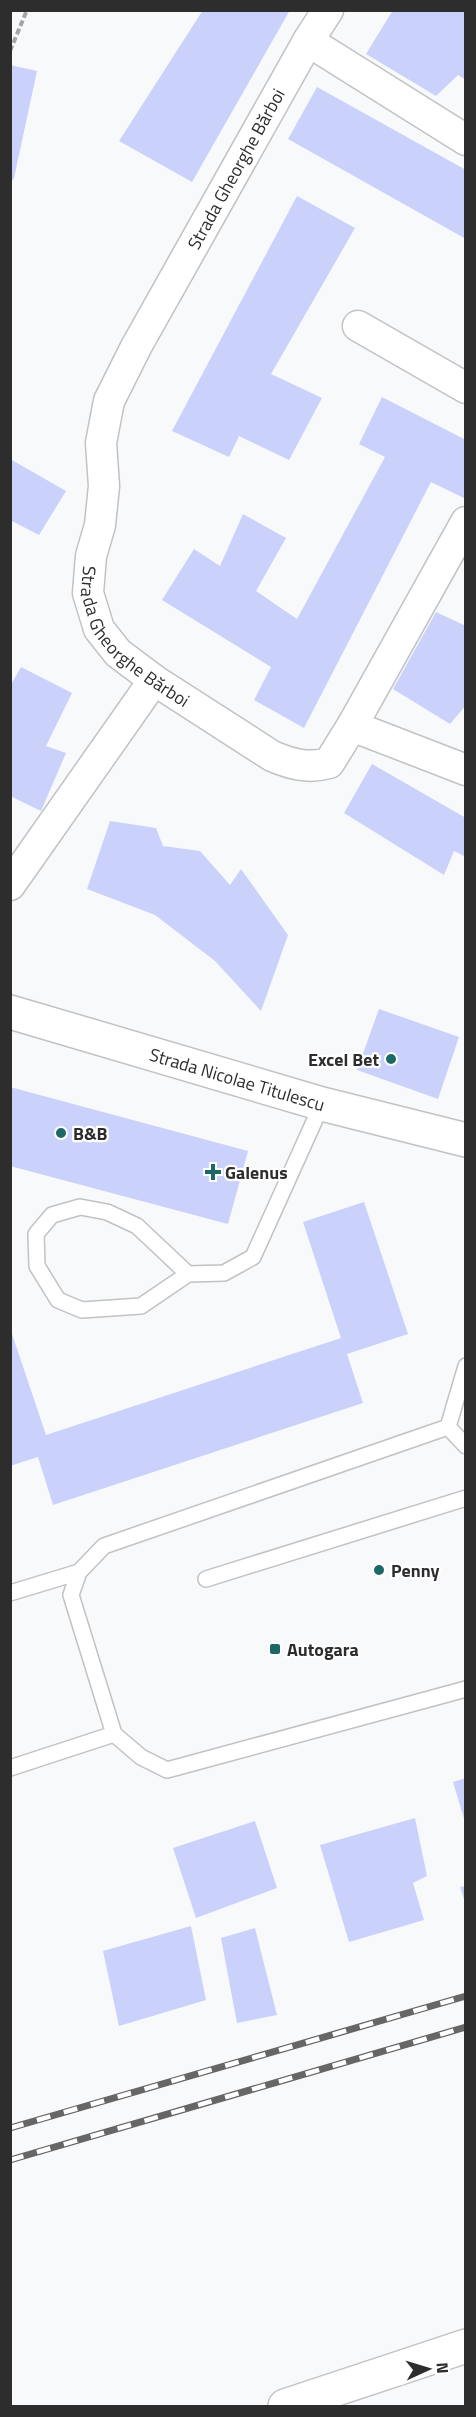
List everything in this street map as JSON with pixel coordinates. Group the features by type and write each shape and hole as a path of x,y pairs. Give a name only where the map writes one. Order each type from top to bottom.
{"main road":[{"name":"Strada Nicolae Titulescu","path":"10,1012 322,1104 465,1140"},
{"path":"285,2406 465,2346"}],"street":[{"name":"Strada Gheorghe Bărboi","path":"328,10 308,41 136,347 109,401 101,443 104,486 100,525 91,556 88,593 99,629 118,653 154,680 272,756 290,764 315,767 329,763 352,726 465,522"},
{"path":"308,41 465,140"},
{"path":"358,326 465,388"},
{"path":"10,885 154,680"},
{"path":"352,726 465,770"}],"lane":[{"path":"188,1274 137,1226 107,1212 80,1207 71,1209 52,1215 36,1234 37,1266 58,1300 81,1310 141,1306 188,1274 224,1273 253,1257 322,1104"},
{"path":"448,1427 465,1366"},
{"path":"448,1427 465,1446"},
{"path":"448,1427 104,1546 79,1572 71,1595 114,1734 141,1757 167,1770 465,1689"},
{"path":"206,1579 465,1498"},
{"path":"10,1593 79,1572"},
{"path":"10,1768 114,1734"}],"path":[{"path":"10,51 27,10"}],"building":[{"path":"203,10 290,10 192,182 119,141"},
{"path":"393,10 466,10 466,80 458,75 436,96 366,54"},
{"path":"10,65 37,71 14,178 10,183"},
{"path":"317,87 466,170 466,239 288,139"},
{"path":"297,196 355,228 271,374 322,398 289,460 239,436 229,457 172,431"},
{"path":"382,397 466,440 466,499 431,482 304,728 254,700 271,667 162,600 194,549 220,566 243,514 286,538 256,591 297,619 385,457 359,444"},
{"path":"10,459 66,491 39,535 10,520"},
{"path":"436,612 466,626 466,705 450,724 393,689"},
{"path":"21,667 72,693 46,746 66,753 41,811 10,796 10,686"},
{"path":"372,764 466,818 466,857 454,851 444,875 344,813"},
{"path":"110,821 156,828 163,846 200,851 230,885 241,869 288,935 261,1011 215,961 155,915 87,889"},
{"path":"379,1009 459,1037 438,1099 357,1070"},
{"path":"10,1087 248,1151 228,1224 10,1166"},
{"path":"364,1202 408,1334 347,1354 363,1403 53,1505 38,1457 10,1466 10,1328 46,1435 341,1338 303,1222"},
{"path":"466,1778 466,1822 465,1822 453,1782"},
{"path":"415,1818 427,1876 413,1883 424,1920 349,1942 320,1845"},
{"path":"255,1821 277,1888 196,1918 173,1848"},
{"path":"466,1886 466,1902 465,1902 460,1887"},
{"path":"191,1926 206,2000 119,2026 103,1951"},
{"path":"255,1928 277,2015 237,2023 221,1938"}],"railway":[{"path":"10,2128 466,1996"},
{"path":"10,2160 466,2027"}],"place":[{"name":"Excel Bet","path":"391,1059"},
{"name":"B&B","path":"61,1133"},
{"name":"Galenus","path":"213,1172"},
{"name":"Penny","path":"379,1570"},
{"name":"Autogara","path":"275,1649"}]}
